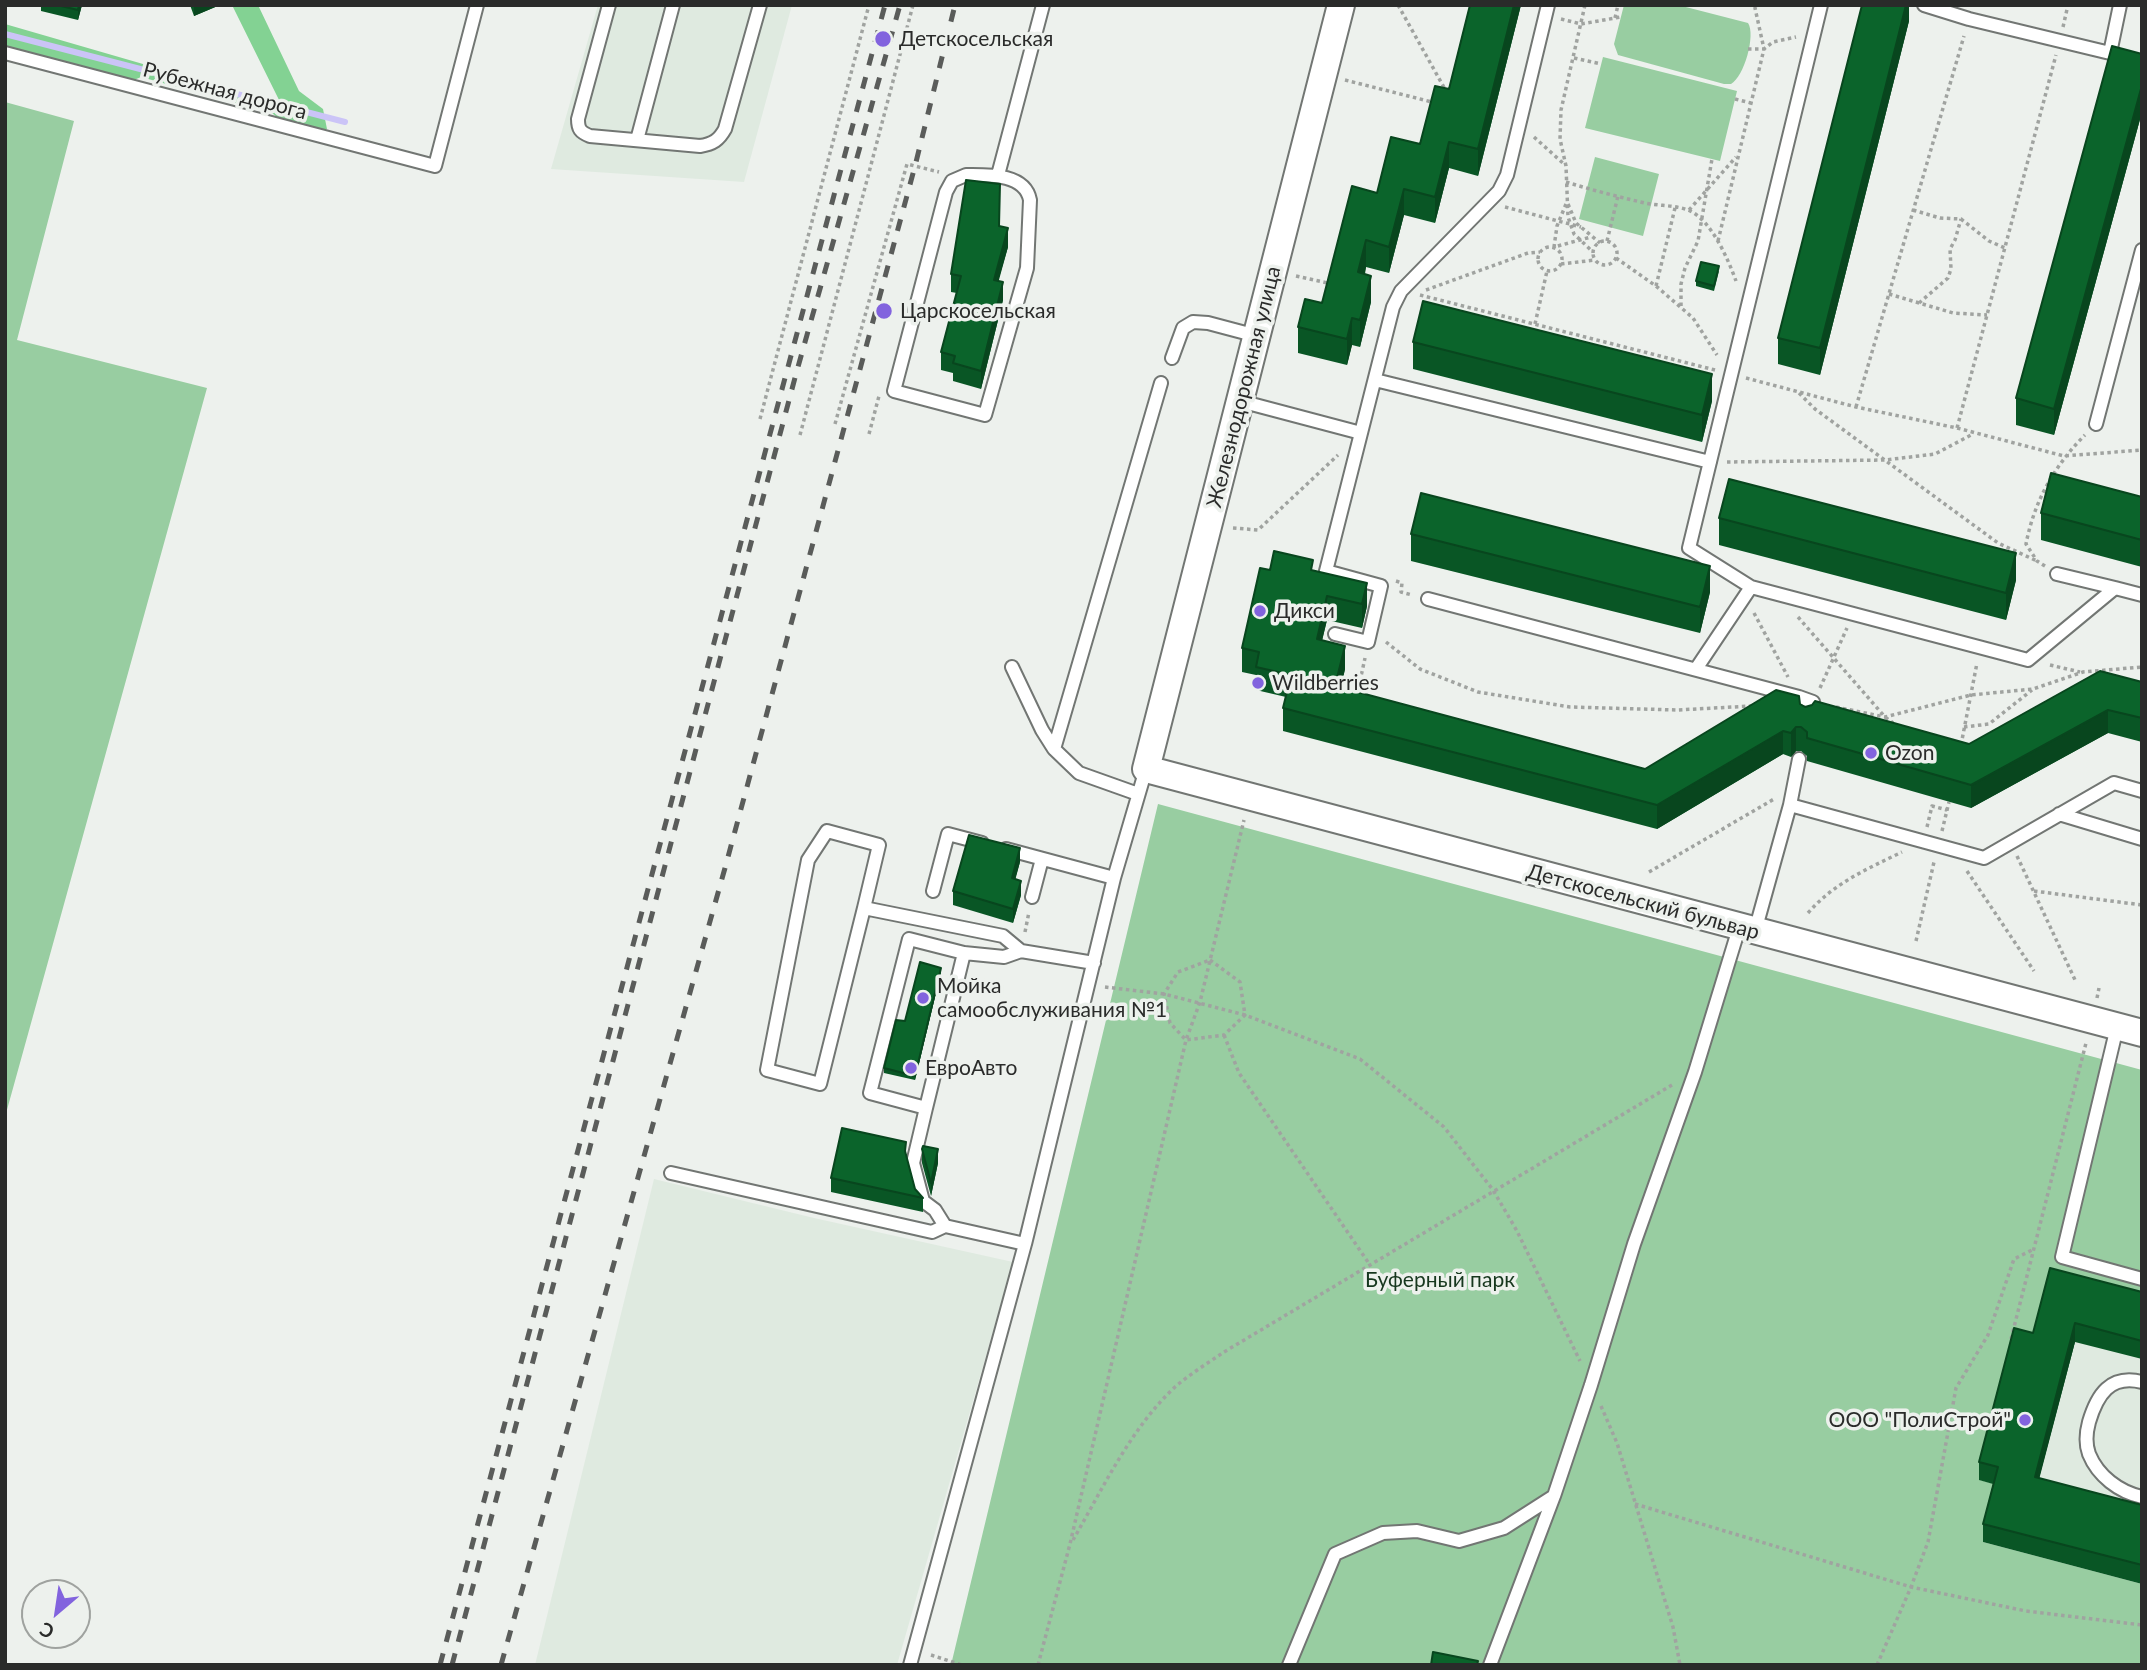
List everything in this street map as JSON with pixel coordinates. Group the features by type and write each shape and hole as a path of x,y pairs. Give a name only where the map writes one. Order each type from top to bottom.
{"street":[{"name":"Железнодорожная улица","path":"1146,769 1341,5"},
{"name":"Детскосельский бульвар","path":"1146,769 2129,1030"}],"lane":[{"name":"Рубежная дорога","path":"5,53 435,166 477,5"},
{"path":"609,5 578,119 581,133 700,146 711,145 720,139 725,129 760,5"},
{"path":"637,140 673,5"},
{"path":"998,175 1043,5"},
{"path":"1821,5 1689,548 1748,591 1780,595 2028,660 2115,588"},
{"path":"1924,5 1969,19 2110,53 2142,66"},
{"path":"2110,53 2120,5"},
{"path":"1335,634 1369,636 1381,586 1326,572 1393,307 1401,290 1499,191 1507,175 1547,10"},
{"path":"966,174 998,175 1028,191 1030,200 1027,268 985,415 894,391 946,192 952,181 966,174"},
{"path":"2096,424 2142,250"},
{"path":"1172,358 1183,328 1193,322 1208,323 1257,336"},
{"path":"1375,380 1710,462"},
{"path":"1054,749 1161,383"},
{"path":"1240,401 1361,433"},
{"path":"2057,574 2142,595"},
{"path":"1696,669 1748,591"},
{"path":"1428,599 1799,697 1813,702 1807,722"},
{"path":"1012,667 1054,749 1079,773 1138,794"},
{"path":"1490,1665 1554,1496 1634,1244 1790,805 1799,759"},
{"path":"910,1665 1025,1244 1114,878 1146,769"},
{"path":"1790,805 1984,858 2114,783 2142,791"},
{"path":"2059,814 2142,839"},
{"path":"827,831 878,845 864,908 820,1084 767,1070 808,860 827,831"},
{"path":"933,891 948,834 1114,878"},
{"path":"1032,897 1042,859"},
{"path":"864,908 1003,936 1021,951"},
{"path":"926,1108 870,1093 909,939 964,953 1004,957 1021,951 1094,963"},
{"path":"945,1226 935,1210 923,1201 913,1163 964,953"},
{"path":"2129,1030 2062,1257 2142,1279"},
{"path":"671,1173 932,1232 945,1226 1025,1244"},
{"path":"2142,1382 2118,1382 2105,1390 2094,1402 2085,1436 2089,1455 2112,1484 2129,1494 2142,1497"},
{"path":"1289,1665 1335,1554 1383,1533 1416,1531 1459,1541 1504,1528 1554,1496"}],"path":[{"path":"760,419 869,5"},
{"path":"800,435 913,5"},
{"path":"1398,5 1449,97"},
{"path":"1585,5 1561,110 1560,139 1566,166 1570,224 1579,240 1593,252 1595,260"},
{"path":"1615,18 1618,5"},
{"path":"1718,241 1764,49 1755,8 1757,5"},
{"path":"1957,428 2068,5"},
{"path":"1547,10 1581,23 1621,17"},
{"path":"1856,407 1969,19"},
{"path":"1748,49 1764,49 1773,42 1814,32"},
{"path":"1574,58 1601,64"},
{"path":"1344,80 1436,103"},
{"path":"1735,99 1751,103"},
{"path":"1520,124 1566,166"},
{"path":"1689,210 1707,193 1738,155"},
{"path":"1681,306 1681,284 1703,222 1712,159"},
{"path":"835,424 907,164 939,172 945,163"},
{"path":"1566,182 1618,196 1689,210 1718,241 1738,286"},
{"path":"1607,242 1618,196"},
{"path":"1488,202 1581,227"},
{"path":"1554,247 1558,222 1567,202"},
{"path":"1540,252 1539,263 1548,271 1555,270 1561,264 1595,260 1605,265 1616,258 1616,249 1607,242 1600,243 1576,223 1567,202"},
{"path":"1656,286 1675,208"},
{"path":"1913,210 1940,218 1961,219 1989,241 2005,248"},
{"path":"1919,303 1948,278 1951,268 1950,249 1961,219"},
{"path":"1591,237 1546,247 1540,252 1528,253 1416,294 1799,393 1957,428 2064,456 2142,450"},
{"path":"1593,252 1600,243"},
{"path":"1554,247 1561,252 1561,264"},
{"path":"1616,258 1656,286 1693,318 1731,374"},
{"path":"1535,324 1548,271"},
{"path":"1296,276 1334,284"},
{"path":"1889,295 1953,313 1987,315"},
{"path":"1799,393 1815,409 1998,543 2037,561 2057,574"},
{"path":"2037,561 2026,544 2031,517 2064,456 2096,424"},
{"path":"1233,528 1258,530 1361,433"},
{"path":"1710,462 1885,460 1935,454 1975,433"},
{"path":"1748,591 1799,697"},
{"path":"1780,595 1885,717 1893,724 1903,727"},
{"path":"1854,614 1813,702 1885,717 1971,695 2033,689 2083,672 2142,667"},
{"path":"1357,695 1369,636 1420,669 1478,692 1570,707 1677,710 1755,706"},
{"path":"1960,748 1981,647"},
{"path":"2028,660 2083,672"},
{"path":"1964,727 1989,724 2033,689"},
{"path":"1649,872 1791,791"},
{"path":"1038,1665 1070,1544 1186,1040 1200,1002 1249,797"},
{"path":"1916,941 1949,802"},
{"path":"1808,913 1822,897 1846,880 1924,841 1931,806 1947,810"},
{"path":"2010,841 2076,982"},
{"path":"1952,848 2034,971"},
{"path":"2034,891 2142,905"},
{"path":"1021,951 1032,897"},
{"path":"1186,1040 1170,1023 1164,994 1178,972 1209,960"},
{"path":"1209,960 1240,982 1245,1015"},
{"path":"1088,985 1164,994 1200,1002 1245,1015 1360,1059 1444,1127 1493,1190 1517,1231 1617,1443 1673,1627 1680,1665"},
{"path":"2011,1339 2099,988"},
{"path":"1186,1040 1224,1035 1245,1015"},
{"path":"1224,1035 1239,1073 1370,1265"},
{"path":"1070,1544 1121,1457 1149,1416 1176,1386 1224,1352 1695,1072"},
{"path":"1877,1665 1928,1542 1956,1388 1988,1335 2014,1259 2034,1249"},
{"path":"1635,1504 1911,1587 2026,1611 2142,1625"},
{"path":"914,1649 962,1665"}],"shaded area":[{"path":"598,5 792,5 744,182 551,169"},
{"path":"654,1179 1013,1262 897,1665 535,1665"},
{"path":"2142,1310 2142,1584 1983,1542 1997,1485 1979,1480 2014,1346"}],"green space":[{"path":"232,5 258,5 299,91 323,109 327,129 311,131 297,128 272,113 141,77 127,83 5,51 5,24 281,104"},
{"path":"1624,5 1678,5 1748,23 1750,46 1736,80 1731,84 1724,84 1618,55 1614,44"},
{"path":"1603,57 1737,91 1720,161 1585,128"},
{"path":"5,102 74,121 17,340 207,388 5,1117"},
{"path":"1595,157 1659,174 1643,236 1579,219"},
{"name":"Буферный парк","path":"1158,804 2142,1070 2142,1310 2038,1332 1980,1480 1998,1485 1983,1542 2142,1584 2142,1665 951,1665"}],"building":[{"path":"57,5 79,5 78,10"},
{"path":"1470,5 1514,5 1478,149 1449,142 1435,197 1404,189 1389,247 1366,240 1358,272 1371,276 1360,320 1352,318 1347,339 1298,327 1305,299 1322,303 1352,186 1377,193 1391,137 1420,144 1435,86 1449,89"},
{"path":"1862,5 1906,5 1820,348 1778,338"},
{"path":"2112,46 2142,54 2142,85 2054,409 2016,398"},
{"path":"966,180 1000,184 999,226 1008,228 994,280 1003,282 981,371 953,363 955,356 941,352 961,276 951,274"},
{"path":"1701,262 1719,266 1714,286 1696,281"},
{"path":"1423,301 1712,374 1702,415 1413,342"},
{"path":"2051,473 2142,497 2142,540 2041,513"},
{"path":"1729,479 2016,553 2006,593 1719,518"},
{"path":"1421,493 1710,566 1700,607 1411,534"},
{"path":"1274,551 1313,560 1311,570 1367,583 1362,604 1327,596 1317,639 1345,646 1335,686 1645,769 1776,690 1799,696 1800,704 1805,707 1815,701 1969,744 2100,671 2142,682 2142,718 2108,710 1971,785 1807,738 1807,732 1796,727 1791,733 1783,731 1657,805 1283,708 1291,675 1256,667 1259,652 1242,648 1260,568 1270,570"},
{"path":"969,835 1020,848 1012,878 1021,881 1013,909 953,891"},
{"name":"Мойка самообслуживания №1","path":"920,962 941,968 915,1076 884,1068 896,1020 905,1021"},
{"path":"842,1128 906,1142 905,1151 915,1189 923,1198 831,1178"},
{"path":"923,1146 938,1149 931,1183 922,1149"},
{"name":"ООО \"ПолиСтрой\"","path":"2050,1268 2142,1292 2142,1341 2075,1323 2035,1477 2142,1505 2142,1565 1983,1524 1998,1467 1979,1462 2014,1328 2033,1333"},
{"path":"1433,1652 1478,1661 1477,1665 1431,1665"}],"waterway":[{"path":"5,34 345,122"}],"railway":[{"path":"440,1665 885,5"},
{"path":"452,1665 796,374 900,5"},
{"path":"501,1665 725,868 915,166 955,5"}],"place":[{"name":"Детскосельская","path":"883,39"},
{"name":"Царскосельская","path":"884,311"},
{"name":"Дикси","path":"1260,611"},
{"name":"Wildberries","path":"1258,683"},
{"name":"Ozon","path":"1871,753"},
{"name":"Мойка самообслуживания №1","path":"923,998"},
{"name":"ЕвроАвто","path":"911,1068"},
{"name":"ООО \"ПолиСтрой\"","path":"2025,1420"}]}
